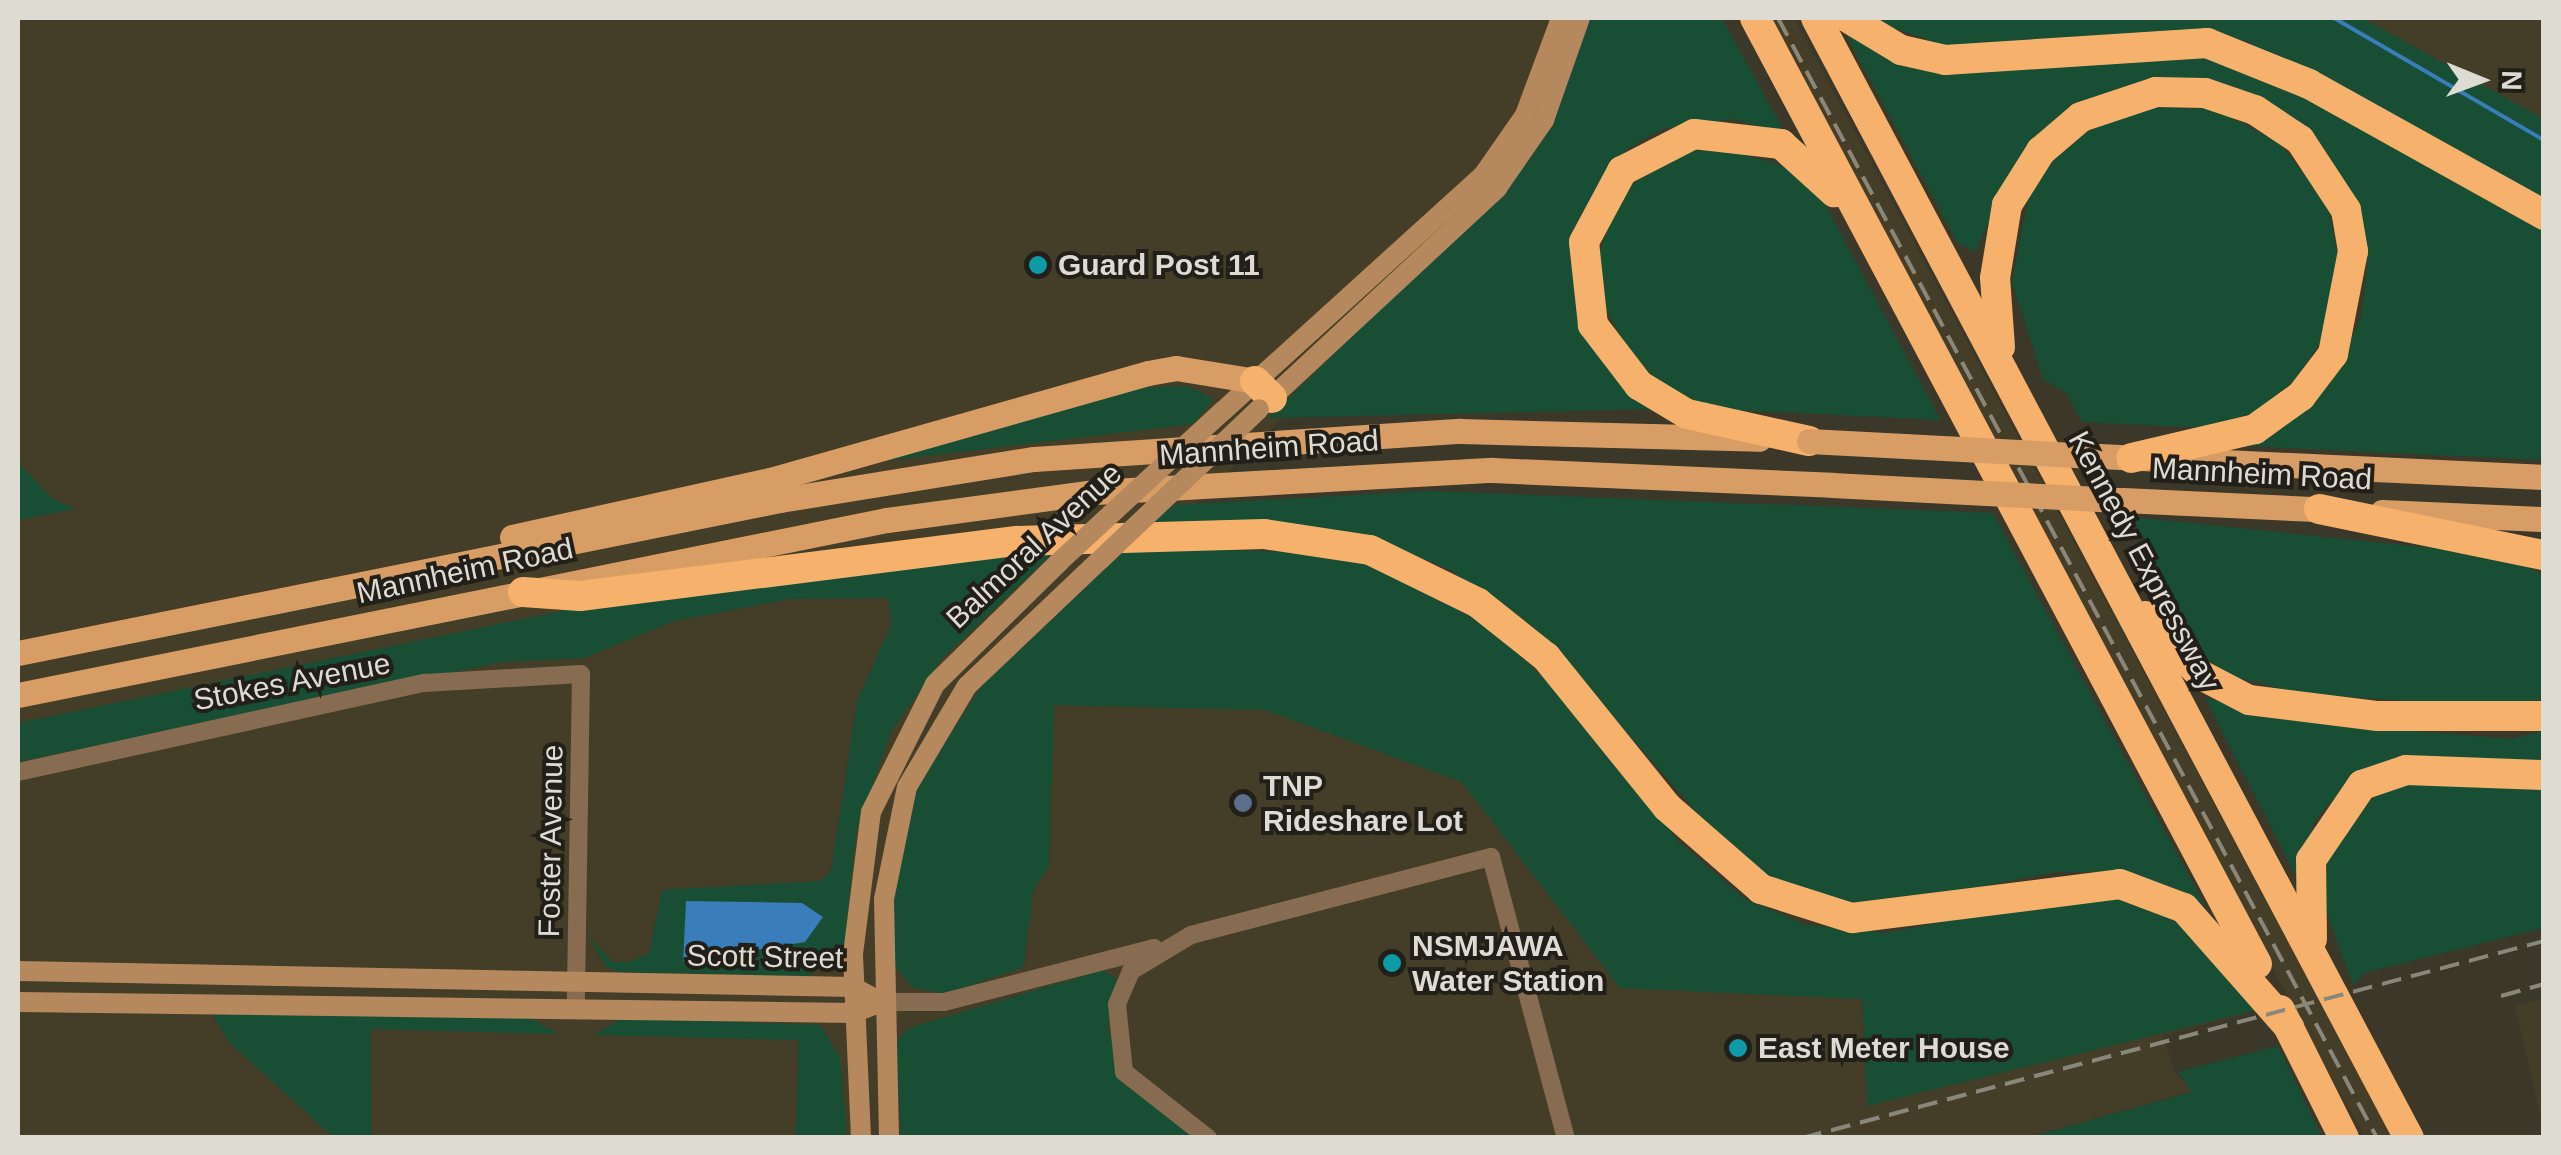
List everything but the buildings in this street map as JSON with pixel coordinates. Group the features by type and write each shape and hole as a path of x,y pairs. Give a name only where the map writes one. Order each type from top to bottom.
{"highway":[{"path":"1754,18 2290,1028 2344,1138"},
{"name":"Kennedy Expressway","path":"1816,18 2128,600 2408,1138"},
{"path":"1848,18 1901,50 1946,60 2207,43 2308,84 2544,215"},
{"path":"2011,384 1998,336 1997,254 2016,182 2040,151 2081,117 2156,92 2205,93 2255,110 2300,140 2346,210 2346,323 2317,379 2255,429 2131,458"},
{"path":"1809,441 1687,414 1639,385 1606,348 1582,275 1606,190 1643,154 1694,134 1781,144 1834,191 1910,308"},
{"path":"2319,509 2544,555"},
{"path":"522,592 580,596 1018,541 1264,534 1370,550 1478,603 1546,657 1667,807 1761,889 1852,918 2120,884 2184,908 2290,1028"},
{"path":"2128,600 2201,675 2249,700 2378,716 2544,716"},
{"path":"2313,952 2312,860 2362,785 2406,770 2544,776"}],"main road":[{"path":"429,570 477,545 770,480 1106,383 1176,368 1262,396"},
{"name":"Mannheim Road","path":"18,653 911,477 1179,443 1460,431 1809,441 2544,477"},
{"name":"Mannheim Road","path":"18,695 887,520 1245,479 1492,470 2544,519"},
{"path":"18,713 157,681 205,657"}],"street":[{"name":"Balmoral Avenue","path":"889,1138 881,1002 888,853 920,760 967,686 1100,560 1484,174 1525,115 1561,18"},
{"name":"Balmoral Avenue","path":"861,1138 852,987 861,849 886,767 935,684 1058,563 1223,411 1262,396 1497,188 1544,120 1580,18"},
{"name":"Stokes Avenue","path":"18,772 424,683 580,674"},
{"name":"Foster Avenue","path":"576,1008 580,674"},
{"path":"881,1002 944,1002 1491,856 1566,1138"},
{"path":"1158,946 1130,971 1117,1004 1124,1072 1208,1138"},
{"name":"Scott Street","path":"18,970 852,987 881,1002"},
{"name":"Scott Street","path":"18,1002 852,1014 881,1002"}],"shaded area":[{"path":"18,18 1603,18 1358,344 1145,553 1729,903 1809,937 2249,1013 2163,1035 2174,1072 2193,1091 2030,1137 18,1137"},
{"path":"1772,18 1794,18 2392,1137 2365,1137 2311,1041"},
{"path":"2310,18 2543,18 2543,153"},
{"path":"2544,999 2543,1126 2515,1006"}],"green space":[{"path":"1587,18 1722,18 1788,138 1734,119 1662,129 1628,149 1581,214 1573,256 1655,409 1268,418 1435,255"},
{"path":"1864,18 2363,18 2543,118 2543,203 2246,41 2193,31 1951,48"},
{"path":"1845,33 1938,71 2202,56 2255,70 2543,228 2543,460 2246,446 2339,366 2362,315 2367,264 2356,204 2324,148 2262,99 2195,79 2018,159 1975,252 1957,242"},
{"path":"2141,107 2214,109 2278,142 2328,204 2340,267 2334,323 2292,383 2254,412 2206,428 2082,422 2067,393 2043,379 2012,282 2030,189 2073,138"},
{"path":"1725,149 1799,171 1823,200 1941,420 1716,409 1664,387 1628,350 1603,304 1598,257 1615,206 1643,173 1689,151"},
{"path":"1188,386 1214,399 1193,424 861,464 1129,388"},
{"path":"18,462 52,498 76,509 18,520"},
{"path":"1429,491 1993,513 2205,906 2110,872 2056,872 1874,907 1806,898 1746,868 1536,630 1450,570 1372,537 1261,519 1147,528 1172,505"},
{"path":"2132,517 2510,556 2543,575 2543,698 2515,709 2297,693 2225,674 2175,628 2146,582 2151,553"},
{"path":"1126,547 1329,553 1402,576 1495,632 1577,709 1678,841 1745,899 1806,925 1886,933 2087,894 2164,904 2261,1009 1867,1106 1862,999 1620,988 1462,782 1265,710 1054,705 1049,866 1033,890 1024,967 946,994 912,987 893,964 890,915 917,785 982,685"},
{"path":"1057,549 940,661 891,732 856,832 844,950 808,976 621,972 607,967 587,935 613,962 630,962 649,953 662,890 820,881 831,871 857,701 891,625 888,598 790,599 675,621 584,658 503,662 18,762 18,723 606,602"},
{"path":"2205,698 2323,724 2512,739 2543,731 2543,763 2351,779 2315,820 2296,876"},
{"path":"2394,784 2543,786 2543,928 2364,973 2353,985 2323,902 2328,853 2350,814"},
{"path":"1104,970 1116,979 1108,1027 1120,1077 1195,1137 901,1137 896,1041 909,1028"},
{"path":"211,1011 530,1017 558,1034 371,1029 372,1137 333,1137 228,1041"},
{"path":"623,1018 821,1025 840,1058 847,1137 795,1137 799,1040 594,1035"},
{"path":"2278,1046 2322,1137 2030,1137 2192,1092 2178,1072"}],"water":[{"path":"686,901 802,903 823,917 805,942 683,962"}],"waterway":[{"path":"2334,18 2544,140"}],"railway":[{"path":"1778,18 2377,1138"},
{"path":"1802,1138 2544,941"},
{"path":"2501,996 2544,984"}],"place":[{"name":"Guard Post 11","path":"1038,265"},
{"name":"TNP Rideshare Lot","path":"1243,803"},
{"name":"NSMJAWA Water Station","path":"1392,963"},
{"name":"East Meter House","path":"1738,1048"}]}
